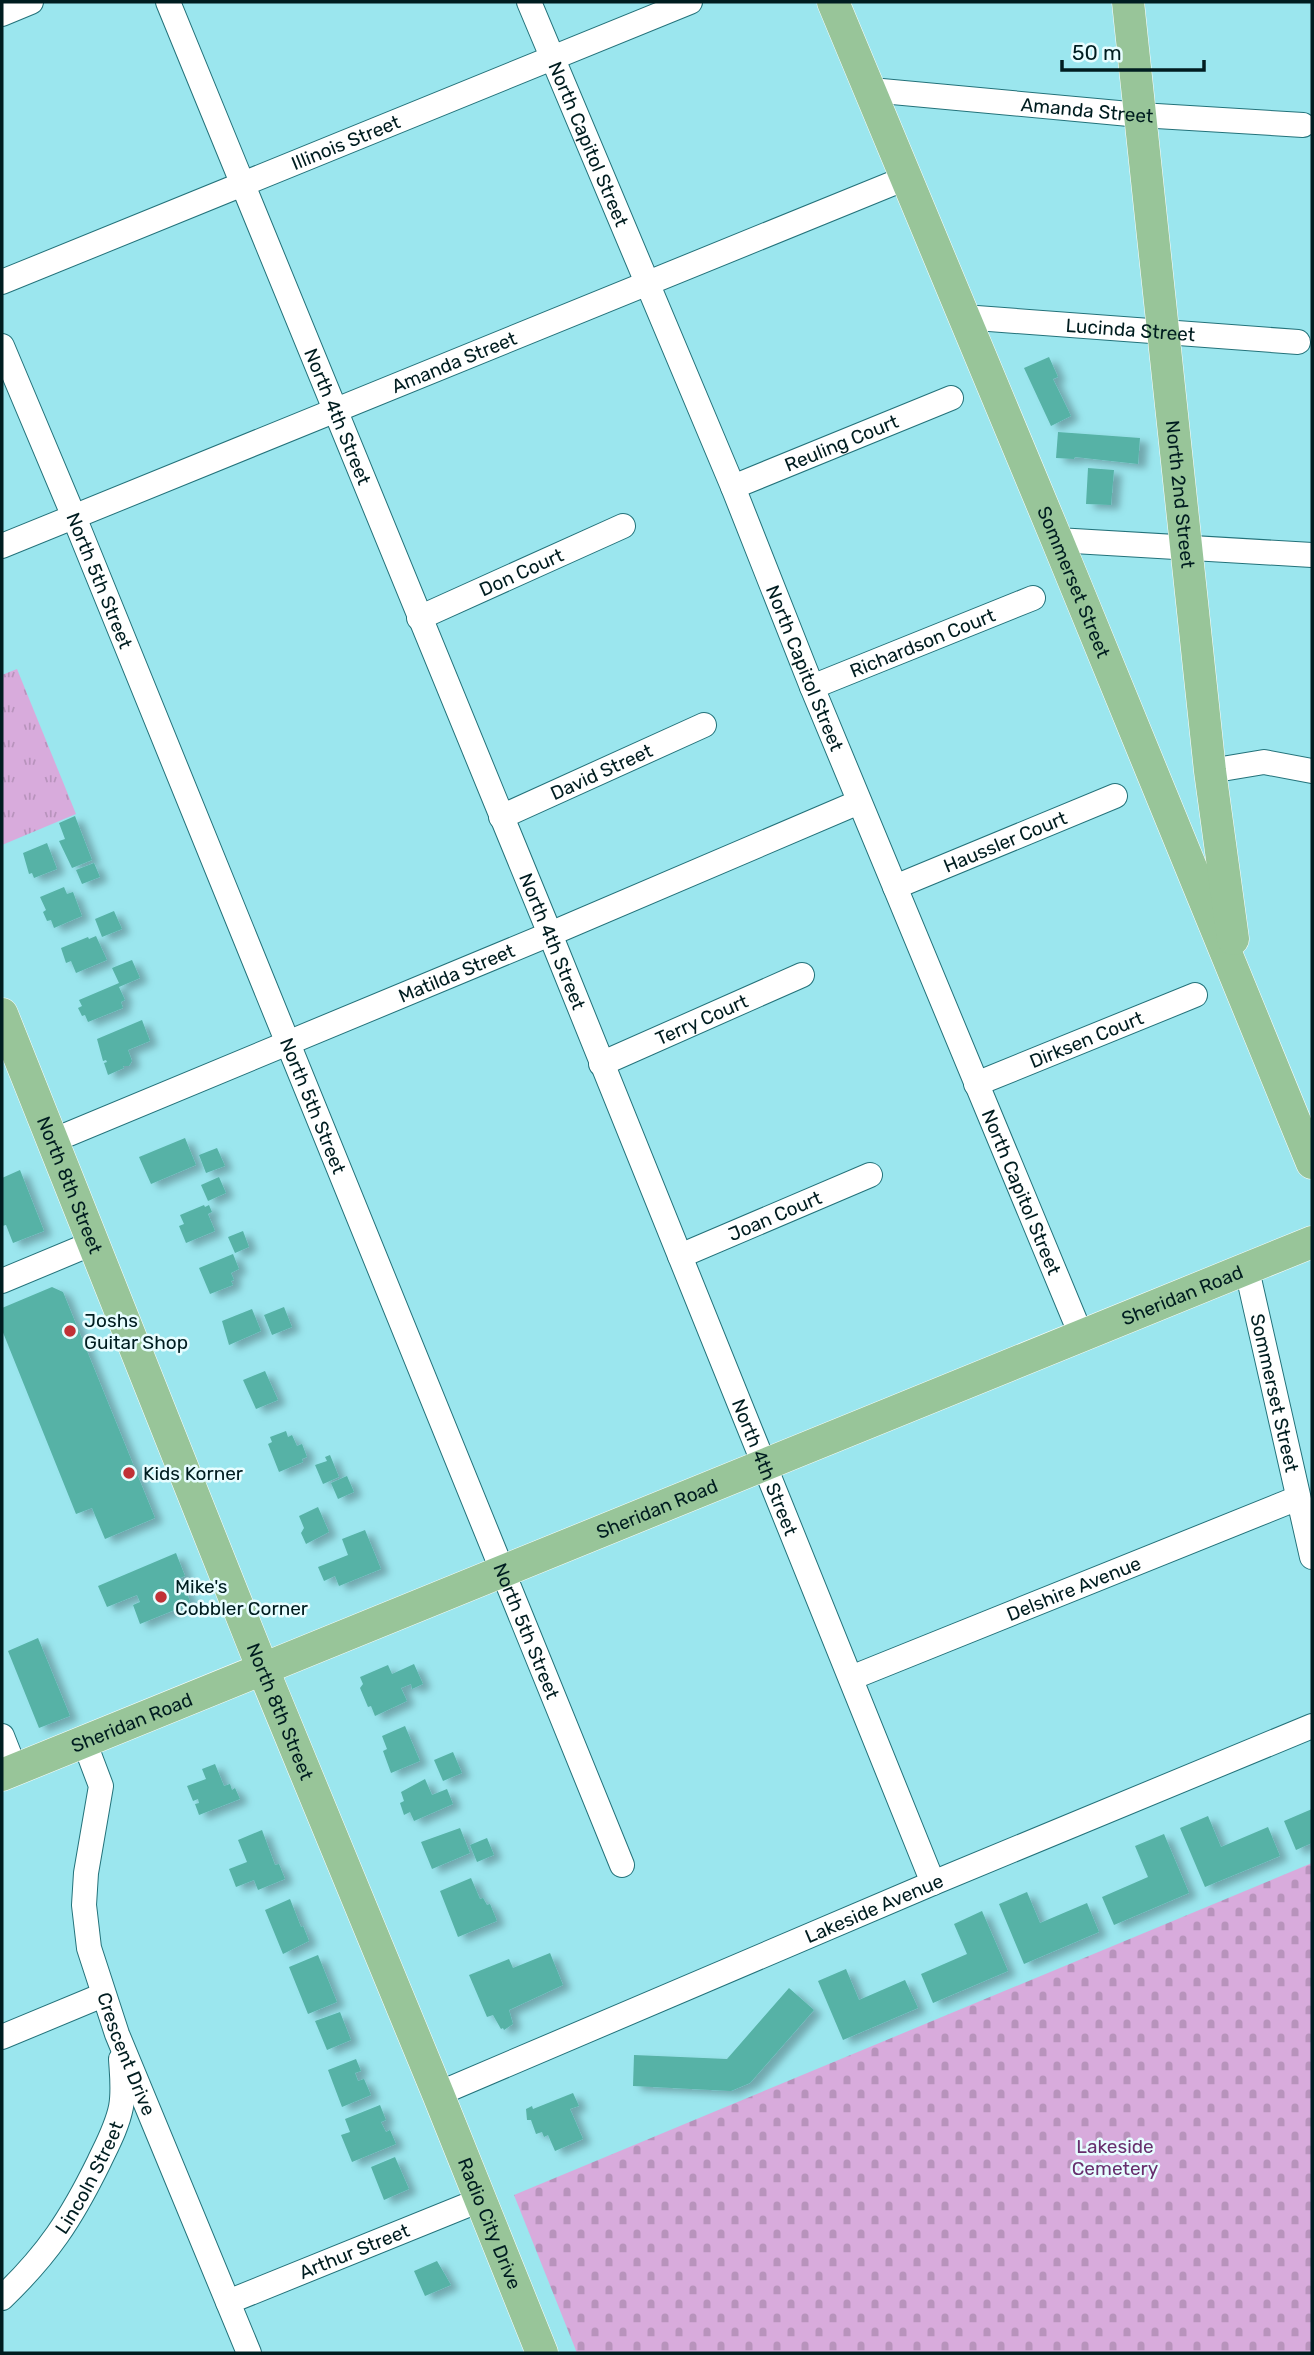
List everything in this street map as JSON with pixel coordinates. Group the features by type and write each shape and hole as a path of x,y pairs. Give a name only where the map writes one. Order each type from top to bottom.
{"main road":[{"name":"Sommerset Street","path":"833,2 1312,1163"},
{"name":"North 2nd Street","path":"1128,2 1210,771 1239,987"},
{"name":"North 8th Street","path":"2,1014 262,1667 438,2094"},
{"name":"Sheridan Road","path":"8,1772 1312,1242"},
{"name":"Radio City Drive","path":"438,2094 542,2353"}],"street":[{"path":"2,13 31,2"},
{"name":"North 4th Street","path":"168,2 550,934 933,1883"},
{"name":"North Capitol Street","path":"529,2 733,487 859,802 1081,1335"},
{"name":"Illinois Street","path":"2,282 690,2"},
{"name":"Amanda Street","path":"871,90 1140,115 1303,125"},
{"name":"Amanda Street","path":"2,545 906,178"},
{"name":"Lucinda Street","path":"963,317 1298,342"},
{"name":"North 5th Street","path":"2,346 622,1865"},
{"name":"Reuling Court","path":"733,487 951,398"},
{"name":"Don Court","path":"419,618 623,526"},
{"path":"1057,540 1312,555"},
{"name":"Richardson Court","path":"812,687 1033,598"},
{"name":"David Street","path":"501,817 704,725"},
{"path":"1210,771 1264,762 1312,771"},
{"name":"Haussler Court","path":"895,887 1115,796"},
{"name":"Matilda Street","path":"52,1141 859,802"},
{"name":"Terry Court","path":"601,1064 802,975"},
{"name":"Dirksen Court","path":"976,1084 1195,995"},
{"name":"Joan Court","path":"680,1255 870,1175"},
{"path":"2,1281 93,1243"},
{"name":"Sommerset Street","path":"1247,1270 1312,1557"},
{"name":"Delshire Avenue","path":"851,1678 1298,1498"},
{"name":"Lakeside Avenue","path":"438,2094 933,1883 1312,1726"},
{"path":"2,1736 8,1772"},
{"name":"Crescent Drive","path":"84,1741 100,1786 86,1873 84,1905 89,1948 117,2034 249,2353"},
{"path":"2,2037 103,1996"},
{"name":"Lincoln Street","path":"2,2298 47,2252 59,2235 109,2141 118,2116 122,2093 121,2054 117,2034"},
{"name":"Arthur Street","path":"228,2302 480,2200"}],"green space":[{"path":"17,669 76,814 2,845 2,675"},
{"name":"Lakeside Cemetery","path":"1312,1863 1312,2353 577,2353 514,2195"}],"building":[{"path":"1049,357 1058,377 1053,379 1071,416 1051,426 1024,368"},
{"path":"1058,432 1140,438 1138,464 1075,457 1056,458"},
{"path":"1088,468 1114,470 1111,505 1086,504"},
{"path":"75,816 92,860 72,868 59,841 65,839 59,823"},
{"path":"47,843 57,869 34,878 32,873 29,874 23,853"},
{"path":"94,863 100,877 82,884 76,870"},
{"path":"64,887 67,894 73,892 82,916 54,928 51,920 47,921 43,912 46,910 40,897"},
{"path":"114,911 122,929 102,937 95,919"},
{"path":"96,936 107,960 76,973 71,961 66,963 61,948"},
{"path":"132,960 140,978 119,987 125,1000 121,1002 123,1008 88,1022 78,1008 82,1006 79,1000 119,983 112,968"},
{"path":"142,1020 150,1041 128,1050 132,1061 129,1066 123,1066 124,1068 108,1075 104,1063 107,1062 103,1061 97,1039"},
{"path":"185,1138 196,1165 151,1184 139,1157"},
{"path":"217,1148 225,1166 206,1173 199,1155"},
{"path":"20,1170 44,1231 13,1243 6,1225 2,1226 2,1178"},
{"path":"219,1177 226,1193 208,1201 201,1185"},
{"path":"209,1205 212,1212 208,1214 215,1231 186,1243 179,1226 184,1224 180,1215"},
{"path":"243,1231 249,1247 235,1253 228,1237"},
{"path":"233,1254 239,1269 231,1273 233,1285 210,1294 199,1268"},
{"path":"52,1287 63,1292 155,1518 105,1539 92,1508 76,1514 2,1330 2,1308"},
{"path":"284,1307 292,1327 272,1335 264,1315"},
{"path":"252,1309 261,1331 229,1345 222,1321"},
{"path":"265,1371 278,1400 256,1409 243,1380"},
{"path":"286,1431 288,1437 292,1435 297,1446 302,1444 307,1457 302,1459 303,1462 279,1472 268,1444 272,1442 270,1437"},
{"path":"330,1455 339,1477 323,1484 315,1465 327,1461 325,1457"},
{"path":"347,1476 354,1492 338,1499 331,1483"},
{"path":"318,1507 329,1532 306,1544 301,1533 304,1528 299,1516"},
{"path":"365,1530 381,1569 339,1586 335,1576 324,1581 318,1567 348,1555 342,1539"},
{"path":"176,1553 185,1576 180,1578 190,1601 187,1605 140,1624 133,1605 140,1602 137,1595 107,1607 98,1586"},
{"path":"38,1638 70,1716 39,1728 8,1651"},
{"path":"414,1664 423,1684 412,1689 411,1684 401,1688 407,1701 375,1716 360,1688 363,1684 360,1677 388,1665 392,1674"},
{"path":"405,1726 420,1761 391,1773 383,1751 387,1749 382,1736"},
{"path":"453,1752 462,1773 443,1781 434,1760"},
{"path":"215,1764 224,1786 230,1784 232,1790 235,1788 240,1799 199,1815 195,1804 199,1803 198,1799 193,1801 187,1786 206,1779 202,1769"},
{"path":"425,1779 432,1795 447,1789 453,1804 414,1821 410,1812 404,1815 400,1803 404,1801 401,1792"},
{"path":"1312,1809 1312,1843 1296,1850 1284,1821"},
{"path":"1208,1816 1221,1847 1268,1827 1280,1856 1205,1887 1180,1828"},
{"path":"460,1828 470,1853 432,1869 421,1842"},
{"path":"262,1830 275,1865 279,1864 285,1879 258,1890 254,1880 236,1887 229,1869 247,1862 238,1840"},
{"path":"1164,1834 1189,1893 1114,1925 1102,1897 1148,1877 1135,1846"},
{"path":"487,1838 494,1855 477,1862 470,1845"},
{"path":"471,1878 480,1899 483,1898 487,1905 490,1904 497,1921 458,1937 440,1891"},
{"path":"1027,1892 1040,1923 1087,1903 1099,1932 1024,1964 999,1904"},
{"path":"290,1899 309,1941 283,1954 265,1910"},
{"path":"982,1911 1008,1971 933,2003 921,1974 967,1954 954,1924"},
{"path":"550,1953 563,1985 509,2010 513,2024 501,2029 493,2015 487,2017 469,1975 509,1959 513,1968"},
{"path":"318,1955 337,2002 308,2014 289,1967"},
{"path":"846,1969 859,2000 905,1980 918,2008 843,2040 818,1981"},
{"path":"789,1988 814,2010 750,2083 731,2091 633,2086 634,2055 727,2059"},
{"path":"340,2012 351,2040 327,2050 315,2021"},
{"path":"356,2059 361,2071 355,2073 358,2081 364,2079 371,2095 342,2107 328,2070"},
{"path":"573,2093 579,2106 570,2109 583,2139 555,2151 548,2135 544,2137 542,2132 536,2134 531,2120 527,2120 526,2109 532,2106 533,2109"},
{"path":"380,2105 386,2120 381,2122 386,2132 390,2130 396,2144 352,2162 341,2135 350,2132 345,2119"},
{"path":"395,2157 409,2189 384,2200 371,2167"},
{"path":"437,2261 451,2285 425,2296 414,2271"}],"place":[{"name":"Joshs Guitar Shop","path":"70,1331"},
{"name":"Kids Korner","path":"129,1473"},
{"name":"Mike's Cobbler Corner","path":"161,1597"}]}
